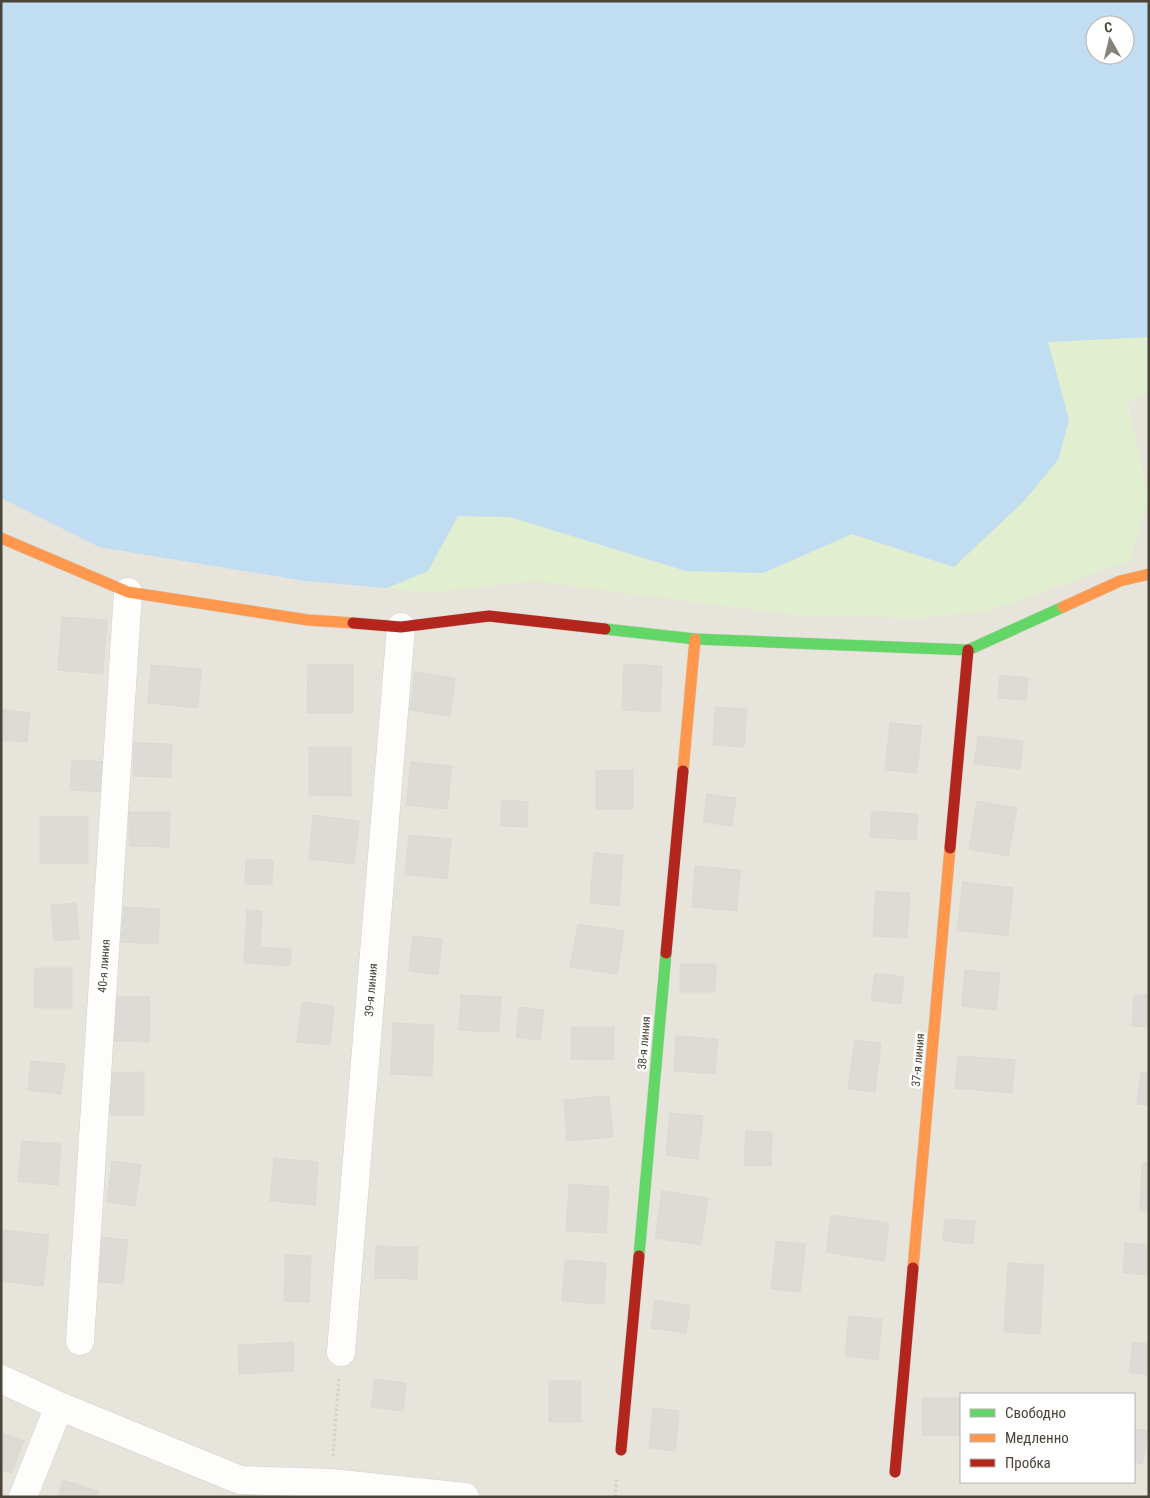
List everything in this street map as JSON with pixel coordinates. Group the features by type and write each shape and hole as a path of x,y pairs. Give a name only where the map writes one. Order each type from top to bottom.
{"street":[{"path":"1,538 128,592 308,620 401,627 489,616 695,638 968,650 1120,581 1149,574"},
{"name":"40-я линия","path":"80,1340 128,592"},
{"name":"39-я линия","path":"342,1352 401,627"},
{"name":"38-я линия","path":"621,1450 695,638"},
{"name":"37-я линия","path":"895,1472 968,650"},
{"path":"1,1379 236,1488 331,1482 464,1497"},
{"path":"23,1497 59,1406"}],"path":[{"path":"331,1482 342,1352"}],"shaded area":[{"path":"1,1 1149,1 1149,1497 1,1497"}],"green space":[{"path":"1149,337 1149,392 1128,403 1149,499 1130,561 986,612 918,618 790,615 535,581 426,593 387,588 428,571 458,516 510,517 686,571 763,573 852,534 954,567 1023,502 1058,460 1069,420 1048,342"}],"water":[{"path":"1,1 1149,1 1149,337 1048,342 1069,420 1058,460 1023,502 954,567 852,534 763,573 686,571 510,517 458,516 428,571 387,588 305,581 99,547 1,498"}],"building":[{"path":"62,617 107,620 103,674 58,670"},
{"path":"624,664 662,666 660,712 622,710"},
{"path":"151,665 201,669 198,708 148,703"},
{"path":"308,665 353,665 353,713 307,713"},
{"path":"415,672 455,678 450,716 410,710"},
{"path":"1000,675 1028,678 1026,700 998,698"},
{"path":"715,707 747,709 744,747 713,745"},
{"path":"1,709 30,713 27,742 1,740"},
{"path":"890,723 922,726 917,773 885,770"},
{"path":"978,736 1023,741 1020,769 974,764"},
{"path":"134,743 172,744 171,777 133,776"},
{"path":"309,747 351,747 351,796 309,795"},
{"path":"72,760 108,762 105,792 70,790"},
{"path":"411,762 452,766 447,809 406,805"},
{"path":"633,770 633,809 596,809 596,771"},
{"path":"707,794 736,798 732,826 703,822"},
{"path":"502,800 528,802 527,827 501,826"},
{"path":"977,801 1017,808 1008,856 969,849"},
{"path":"872,811 918,814 916,840 870,837"},
{"path":"129,812 170,812 169,847 129,846"},
{"path":"313,815 359,821 354,864 309,859"},
{"path":"40,817 88,817 88,863 40,863"},
{"path":"409,835 451,839 447,879 405,874"},
{"path":"594,853 623,855 619,906 590,903"},
{"path":"246,859 273,860 272,885 245,884"},
{"path":"695,866 740,870 737,911 692,907"},
{"path":"963,882 1013,888 1008,936 957,930"},
{"path":"876,891 910,893 907,938 873,936"},
{"path":"76,903 79,939 54,941 51,905"},
{"path":"124,907 160,909 158,944 121,942"},
{"path":"247,910 262,911 260,947 291,949 290,966 244,963"},
{"path":"578,924 624,931 617,974 570,967"},
{"path":"413,936 442,939 438,975 409,971"},
{"path":"680,964 716,964 715,992 680,992"},
{"path":"35,968 72,968 72,1008 34,1008"},
{"path":"965,970 1000,973 996,1010 962,1006"},
{"path":"875,973 904,977 901,1004 871,1000"},
{"path":"461,995 501,997 499,1032 459,1030"},
{"path":"1134,995 1149,995 1149,1027 1132,1026"},
{"path":"113,997 150,997 149,1042 113,1041"},
{"path":"302,1002 334,1006 330,1045 297,1042"},
{"path":"519,1007 544,1010 540,1040 516,1037"},
{"path":"393,1023 434,1025 432,1076 391,1074"},
{"path":"571,1027 614,1027 614,1060 571,1059"},
{"path":"676,1036 718,1039 715,1074 674,1071"},
{"path":"855,1040 881,1043 875,1092 848,1089"},
{"path":"958,1056 1015,1060 1012,1093 955,1088"},
{"path":"31,1061 65,1064 61,1094 28,1090"},
{"path":"144,1072 144,1115 107,1115 106,1073"},
{"path":"1141,1072 1149,1072 1149,1105 1137,1104"},
{"path":"609,1096 613,1137 567,1141 564,1100"},
{"path":"670,1113 703,1116 698,1159 666,1155"},
{"path":"746,1131 772,1132 771,1166 744,1165"},
{"path":"22,1141 61,1144 58,1185 18,1181"},
{"path":"274,1158 318,1162 315,1205 270,1201"},
{"path":"112,1161 141,1165 135,1206 107,1202"},
{"path":"1142,1163 1149,1163 1149,1211 1140,1211"},
{"path":"569,1184 609,1187 606,1233 566,1231"},
{"path":"662,1191 708,1198 701,1245 655,1238"},
{"path":"831,1215 889,1223 884,1261 826,1252"},
{"path":"945,1219 975,1221 973,1244 943,1241"},
{"path":"1,1230 49,1235 43,1286 1,1281"},
{"path":"93,1236 128,1240 123,1284 89,1281"},
{"path":"776,1241 806,1244 800,1292 771,1289"},
{"path":"1125,1243 1149,1245 1149,1275 1123,1273"},
{"path":"376,1246 418,1247 417,1279 375,1278"},
{"path":"285,1255 311,1256 309,1302 284,1301"},
{"path":"565,1260 606,1263 604,1304 562,1301"},
{"path":"1008,1263 1044,1265 1040,1334 1004,1332"},
{"path":"655,1300 690,1306 686,1333 651,1328"},
{"path":"849,1316 882,1319 878,1360 845,1356"},
{"path":"293,1342 294,1371 239,1374 238,1345"},
{"path":"1133,1342 1149,1344 1149,1375 1129,1372"},
{"path":"375,1379 406,1383 403,1411 371,1407"},
{"path":"549,1381 581,1381 581,1422 549,1422"},
{"path":"922,1398 960,1398 960,1435 922,1435"},
{"path":"653,1408 679,1411 675,1451 649,1448"},
{"path":"1135,1429 1148,1431 1142,1464 1135,1462"},
{"path":"1,1432 24,1441 11,1473 1,1469"},
{"path":"63,1480 98,1491 96,1497 58,1497"}],"traffic: fast":[{"path":"605,629 695,639 968,650 1063,607"},
{"path":"639,1256 666,953"}],"traffic: slow":[{"path":"1,538 128,592 308,620 353,623"},
{"path":"1063,607 1120,581 1149,574"},
{"path":"683,771 695,639"},
{"path":"913,1268 950,848"}],"traffic: jam":[{"path":"353,623 401,627 489,616 605,629"},
{"path":"950,848 968,650"},
{"path":"666,953 683,771"},
{"path":"621,1450 639,1256"},
{"path":"895,1472 913,1268"}]}
